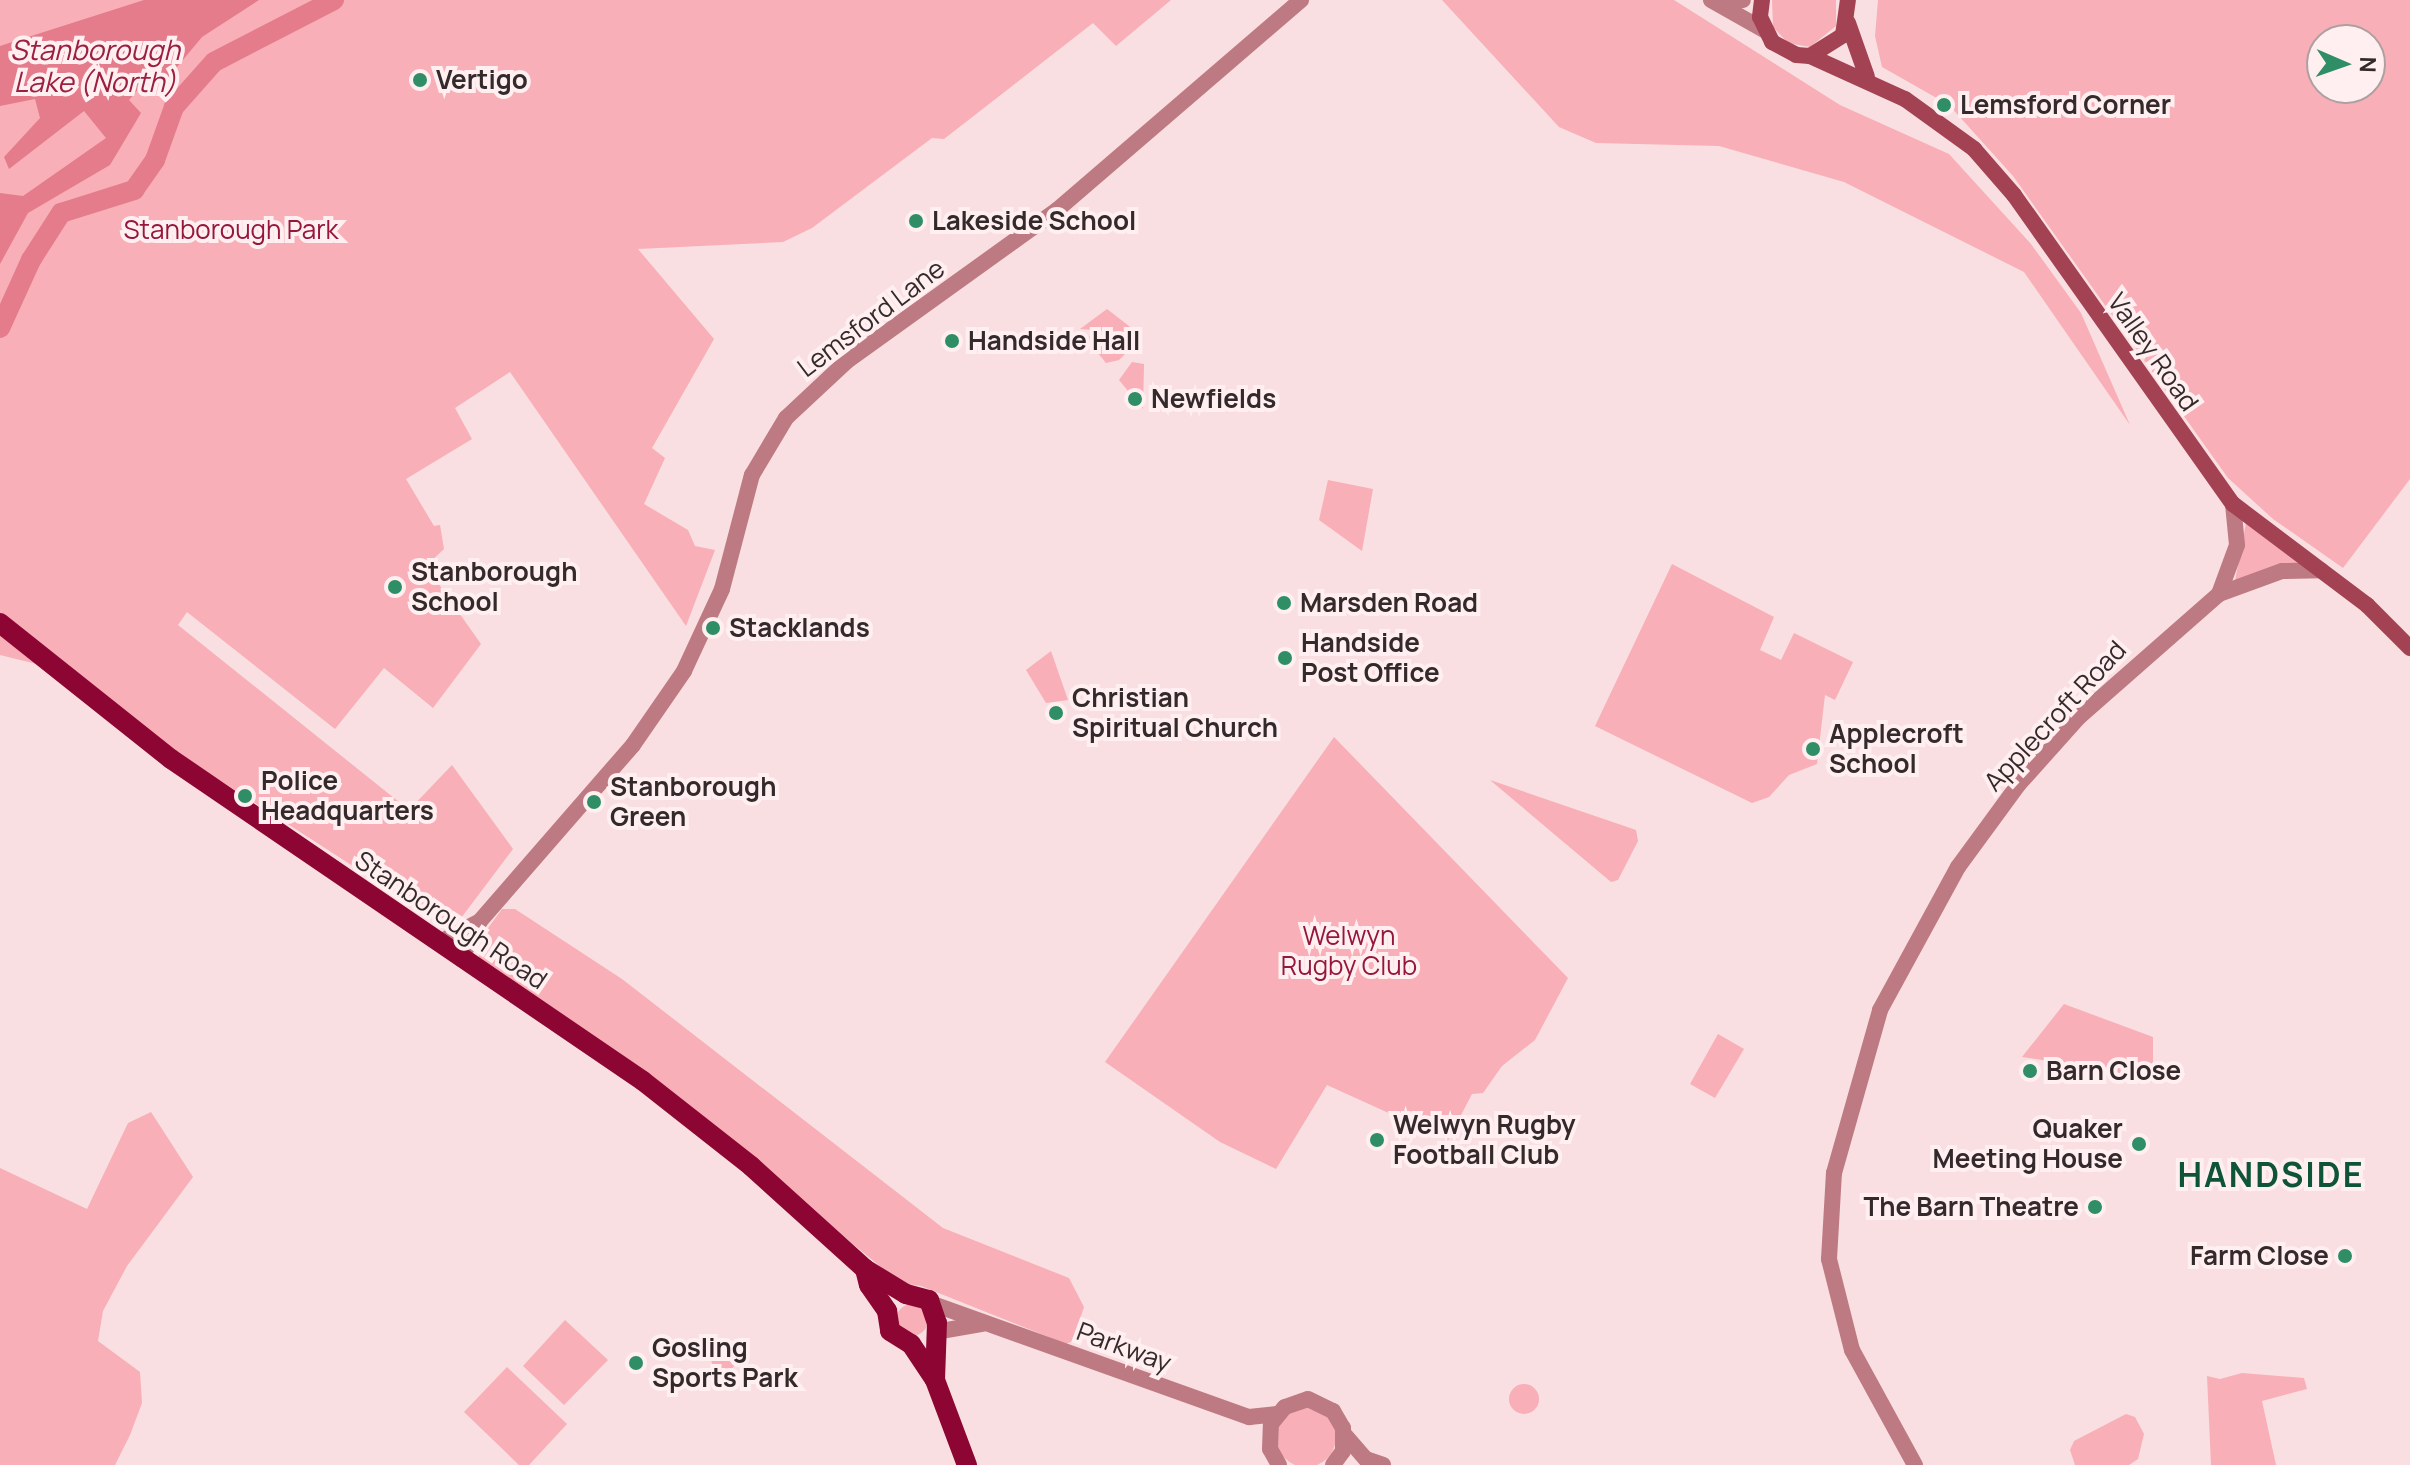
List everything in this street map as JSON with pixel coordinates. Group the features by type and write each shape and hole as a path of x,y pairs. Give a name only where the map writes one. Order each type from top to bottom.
{"main road":[{"path":"1762,0 1764,30"},
{"path":"1849,1 1848,23 1867,77"},
{"path":"1810,56 1834,45 1848,23"},
{"name":"Valley Road","path":"1764,30 1783,50 1810,56 1867,77 1956,133 1993,168 2233,504 2367,605 2410,648"},
{"name":"Stanborough Road","path":"0,623 171,759 643,1081 751,1166 865,1269 906,1294 922,1296 933,1304 935,1380"},
{"name":"Stanborough Road","path":"865,1269 869,1285 887,1311 890,1331 911,1344 935,1380 967,1465"},
{"path":"887,1311 906,1294"},
{"path":"911,1344 935,1332"}],"street":[{"name":"Lemsford Lane","path":"461,959 480,921 633,745 684,671 722,589 752,475 786,418 847,361 1057,210 1301,0"},
{"path":"1714,1 1743,0"},
{"path":"1714,1 1764,30"},
{"path":"2219,594 2237,545 2233,504"},
{"path":"2219,594 2282,571 2321,570"},
{"name":"Applecroft Road","path":"1915,1465 1852,1350 1829,1259 1834,1173 1878,1015 1932,910 2018,785 2106,691 2219,594"},
{"name":"Lemsford Lane","path":"438,943 480,921"},
{"name":"Parkway","path":"933,1304 1249,1417 1277,1414 1296,1402 1317,1402 1333,1411 1344,1434"},
{"name":"Parkway","path":"935,1332 982,1324"},
{"path":"1269,1440 1277,1414"},
{"name":"Parkway","path":"1249,1417 1269,1440 1279,1465"},
{"path":"1344,1434 1366,1459"},
{"path":"1344,1434 1334,1464 1366,1459 1383,1465"}],"green space":[{"name":"Stanborough Park","path":"0,0 1171,0 1116,46 1093,23 944,139 932,138 812,228 783,242 638,249 714,339 652,448 665,458 644,504 688,530 695,546 715,550 686,626 510,372 455,408 472,439 406,479 434,526 440,525 444,549 426,566 481,644 433,708 384,668 335,729 187,612 178,625 409,810 452,765 513,849 452,930 134,725 69,672 0,655"},
{"path":"1442,0 1674,0 1840,105 1949,154 2031,244 2081,313 2130,425 2024,272 1844,182 1719,146 1596,143 1559,127"},
{"path":"1772,0 1836,0 1836,26 1810,47 1788,43 1773,27"},
{"path":"1878,0 2410,0 2410,479 2343,568 2273,519 2228,478 2013,176 1949,105 1882,67 1875,36"},
{"path":"1107,309 1138,333 1080,329"},
{"path":"1084,336 1138,341 1119,360 1106,363"},
{"path":"1132,362 1144,364 1143,409 1119,380"},
{"path":"1328,480 1373,489 1362,551 1319,520"},
{"path":"2246,523 2297,562 2297,565 2235,581"},
{"path":"1672,564 1774,617 1760,650 1781,660 1794,633 1853,662 1835,700 1825,695 1817,764 1789,775 1769,797 1752,803 1595,726"},
{"path":"1051,651 1068,700 1046,703 1026,670"},
{"name":"Welwyn Rugby Club","path":"1334,737 1568,978 1535,1040 1502,1066 1483,1093 1472,1094 1448,1140 1327,1085 1276,1169 1220,1142 1105,1062"},
{"path":"1490,780 1636,830 1638,841 1618,880 1611,882"},
{"path":"502,909 515,909 622,979 943,1228 1069,1278 1084,1307 1073,1341 1066,1344 921,1286 900,1283 736,1147 479,958 478,942"},
{"path":"2064,1004 2153,1037 2153,1082 2095,1067 2095,1062 2085,1061 2084,1066 2022,1057"},
{"path":"1718,1034 1744,1049 1715,1098 1690,1084"},
{"path":"151,1112 193,1177 127,1266 103,1311 98,1341 140,1372 142,1403 130,1435 115,1465 0,1465 0,1168 87,1209 128,1123"},
{"path":"912,1304 923,1309 928,1320 923,1331 912,1336 901,1331 896,1320 901,1309"},
{"path":"565,1320 608,1360 564,1405 523,1366"},
{"path":"724,1345 733,1349 737,1358 733,1367 724,1371 715,1367 711,1358 715,1349"},
{"path":"507,1367 567,1424 529,1465 519,1465 464,1412"},
{"path":"2242,1373 2304,1378 2307,1389 2262,1401 2276,1465 2211,1465 2207,1376 2220,1379"},
{"path":"1524,1384 1535,1388 1539,1399 1535,1410 1524,1414 1513,1410 1509,1399 1513,1388"},
{"path":"1306,1407 1317,1409 1327,1416 1334,1426 1334,1448 1327,1458 1317,1465 1306,1467 1295,1465 1285,1458 1278,1448 1276,1437 1278,1426 1285,1416 1295,1409"},
{"path":"2126,1414 2135,1417 2144,1434 2138,1459 2129,1465 2075,1465 2070,1450 2074,1441"}],"water":[{"name":"Stanborough Lake (North)","path":"144,0 259,0 202,37 162,85 150,75 129,100 141,113 110,165 28,213 0,264 0,193 23,196 106,138 84,111 9,169 4,157 40,118 35,99 0,106 0,46"}],"waterway":[{"path":"0,328 31,260 61,213 134,190 155,160 174,107 214,62 334,0"}],"place":[{"name":"Vertigo","path":"420,80"},
{"name":"Lemsford Corner","path":"1944,105"},
{"name":"Lakeside School","path":"916,221"},
{"name":"Handside Hall","path":"952,341"},
{"name":"Newfields","path":"1135,399"},
{"name":"Stanborough School","path":"395,587"},
{"name":"Marsden Road","path":"1284,603"},
{"name":"Stacklands","path":"713,628"},
{"name":"Handside Post Office","path":"1285,658"},
{"name":"Christian Spiritual Church","path":"1056,713"},
{"name":"Applecroft School","path":"1813,749"},
{"name":"Police Headquarters","path":"245,796"},
{"name":"Stanborough Green","path":"594,802"},
{"name":"Barn Close","path":"2030,1071"},
{"name":"Welwyn Rugby Football Club","path":"1377,1140"},
{"name":"Quaker Meeting House","path":"2139,1144"},
{"name":"The Barn Theatre","path":"2095,1207"},
{"name":"Farm Close","path":"2345,1256"},
{"name":"Gosling Sports Park","path":"636,1363"}],"district":[{"name":"HANDSIDE","path":"2271,1175"}]}
